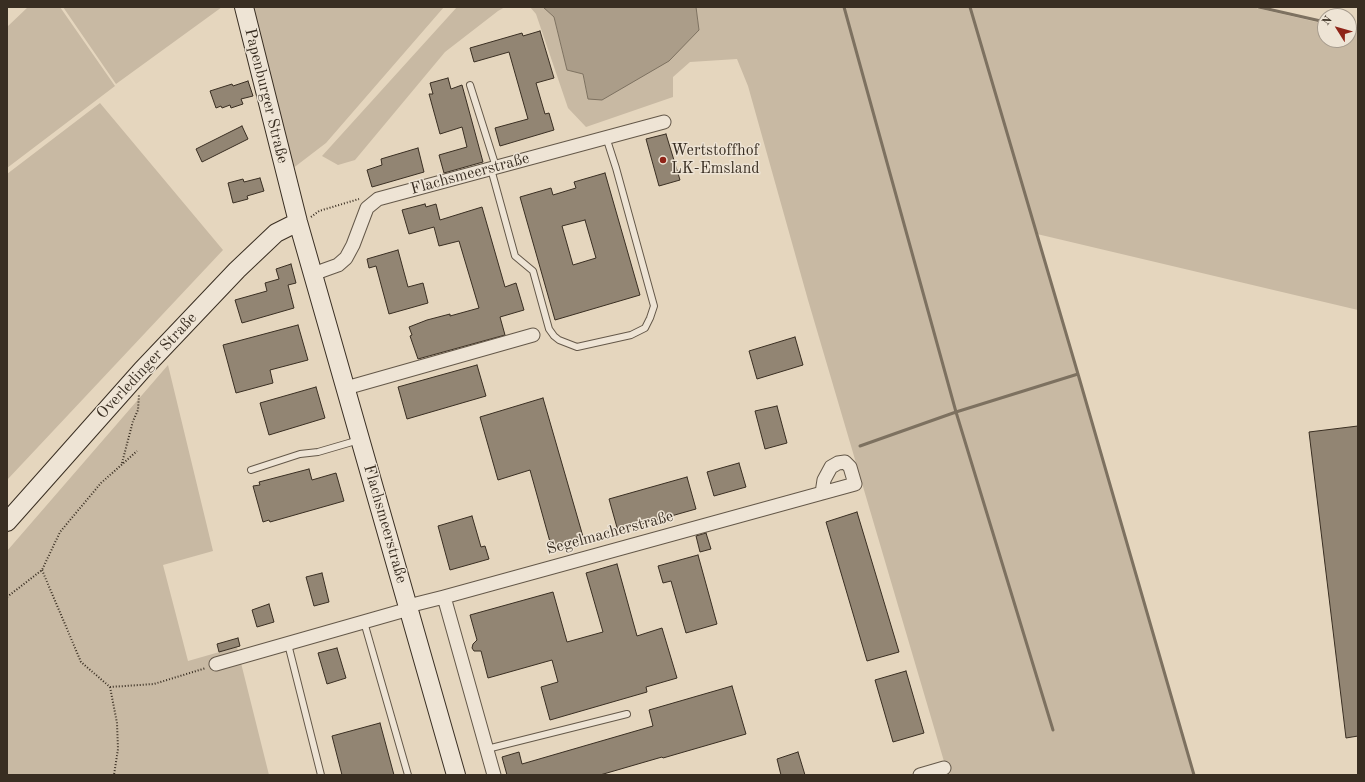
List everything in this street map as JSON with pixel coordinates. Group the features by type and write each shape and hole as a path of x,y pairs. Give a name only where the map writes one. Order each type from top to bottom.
{"street":[{"name":"Papenburger Straße","path":"244,7 288,185"},
{"name":"Flachsmeerstraße","path":"313,274 338,265 346,258 353,245 367,208 378,199 664,122"},
{"name":"Flachsmeerstraße","path":"288,185 456,775"},
{"name":"Overledinger Straße","path":"7,522 142,370 237,270 276,233 299,226"},
{"path":"346,388 533,335"},
{"name":"Segelmacherstraße","path":"216,664 364,622 408,607 822,493"},
{"path":"444,597 494,775"},
{"path":"920,775 944,768"}],"lane":[{"path":"470,85 494,168 515,256 533,271 549,329 559,340 577,347 631,335 645,328 654,306 606,137"},
{"path":"251,470 300,454 318,452 361,440"},
{"path":"364,622 408,775"},
{"path":"288,644 321,775"},
{"path":"487,749 627,714"}],"path":[{"path":"299,226 319,211 362,198"},
{"path":"122,465 133,421 138,410 140,389"},
{"path":"7,597 42,570 60,532 101,483 137,451"},
{"path":"42,570 81,662 110,687 118,723 118,749 114,775"},
{"path":"110,687 154,684 216,664"}],"shaded area":[{"path":"28,7 60,7 115,86 7,168 7,27"},
{"path":"63,7 222,7 116,84"},
{"path":"253,7 444,7 326,143 292,169"},
{"path":"457,7 505,7 445,52 355,160 338,165 322,156"},
{"path":"530,7 543,7 554,17 567,70 583,74 588,99 699,30 696,7 1252,7 1317,22 1317,48 1357,48 1358,31 1358,310 1037,234 1194,775 948,775 808,300 748,86 737,59 690,62 673,77 673,97 586,127 568,108 536,14"},
{"path":"543,7 696,7 699,30 669,61 602,100 588,99 583,74 567,70 554,17"},
{"path":"100,103 223,250 7,480 7,174"},
{"path":"168,365 213,551 163,565 188,661 237,647 269,775 7,775 7,551"}],"building":[{"path":"540,31 554,78 536,83 545,114 549,113 554,130 500,146 495,128 528,119 509,52 474,62 470,48 522,33 523,36"},
{"path":"448,78 451,89 462,85 483,162 444,173 439,155 467,147 462,127 440,134 429,94 433,94 430,83"},
{"path":"248,81 253,96 241,99 243,104 231,108 230,105 222,108 221,106 216,108 210,91"},
{"path":"242,126 248,139 202,162 196,149"},
{"name":"Wertstoffhof LK-Emsland","path":"666,134 680,180 659,186 646,139"},
{"path":"418,148 424,172 372,187 367,170 382,165 381,159"},
{"path":"605,173 640,295 555,320 520,197 551,188 553,195 576,188 574,182","holes":["585,220 596,258 573,265 562,226"]},
{"path":"260,178 264,191 247,196 248,199 233,203 228,183 243,179 244,182"},
{"path":"425,204 426,207 436,204 440,220 482,207 505,287 516,283 524,310 500,317 505,335 418,359 410,336 412,335 409,327 427,320 450,314 450,316 479,308 459,241 439,246 434,227 409,234 402,210"},
{"path":"398,250 408,287 423,283 428,303 389,314 376,266 369,268 367,259"},
{"path":"291,264 296,283 288,285 294,308 242,323 235,300 267,291 265,283 279,279 276,269"},
{"path":"298,325 308,360 270,370 273,383 236,393 223,345"},
{"path":"795,337 803,365 757,379 749,351"},
{"path":"477,365 486,396 407,419 398,387"},
{"path":"316,387 325,418 269,435 260,403"},
{"path":"543,398 584,540 552,549 530,470 498,480 480,417"},
{"path":"777,406 787,443 765,449 755,411"},
{"path":"1358,426 1358,736 1346,738 1309,432"},
{"path":"739,463 746,487 714,496 707,472"},
{"path":"309,469 312,480 336,473 344,501 270,522 269,520 263,522 253,486 260,485 259,482"},
{"path":"687,477 696,509 618,531 609,499"},
{"path":"857,512 899,652 867,661 826,522"},
{"path":"472,516 481,547 485,546 489,559 450,570 438,526"},
{"path":"706,533 711,549 700,552 696,536"},
{"path":"698,555 717,624 686,633 671,581 663,583 658,566"},
{"path":"617,564 637,636 662,628 677,678 646,687 647,692 550,720 541,687 558,682 552,660 488,678 481,651 474,651 472,648 473,644 477,640 470,615 553,592 567,642 603,632 586,573"},
{"path":"322,573 329,602 314,606 306,577"},
{"path":"269,604 274,622 257,627 252,610"},
{"path":"238,638 240,646 219,652 217,644"},
{"path":"337,648 346,678 327,684 318,653"},
{"path":"906,671 924,733 893,742 875,680"},
{"path":"732,686 746,734 600,775 507,775 502,757 519,752 522,764 653,726 649,710"},
{"path":"380,723 394,775 342,775 332,736"},
{"path":"798,752 805,775 781,775 777,759"}],"waterway":[{"path":"844,7 956,412 1053,730"},
{"path":"970,7 1078,374"},
{"path":"1259,7 1317,20"},
{"path":"860,446 956,412 1078,374 1194,775"}],"place":[{"name":"Wertstoffhof LK-Emsland","path":"663,160"}]}
